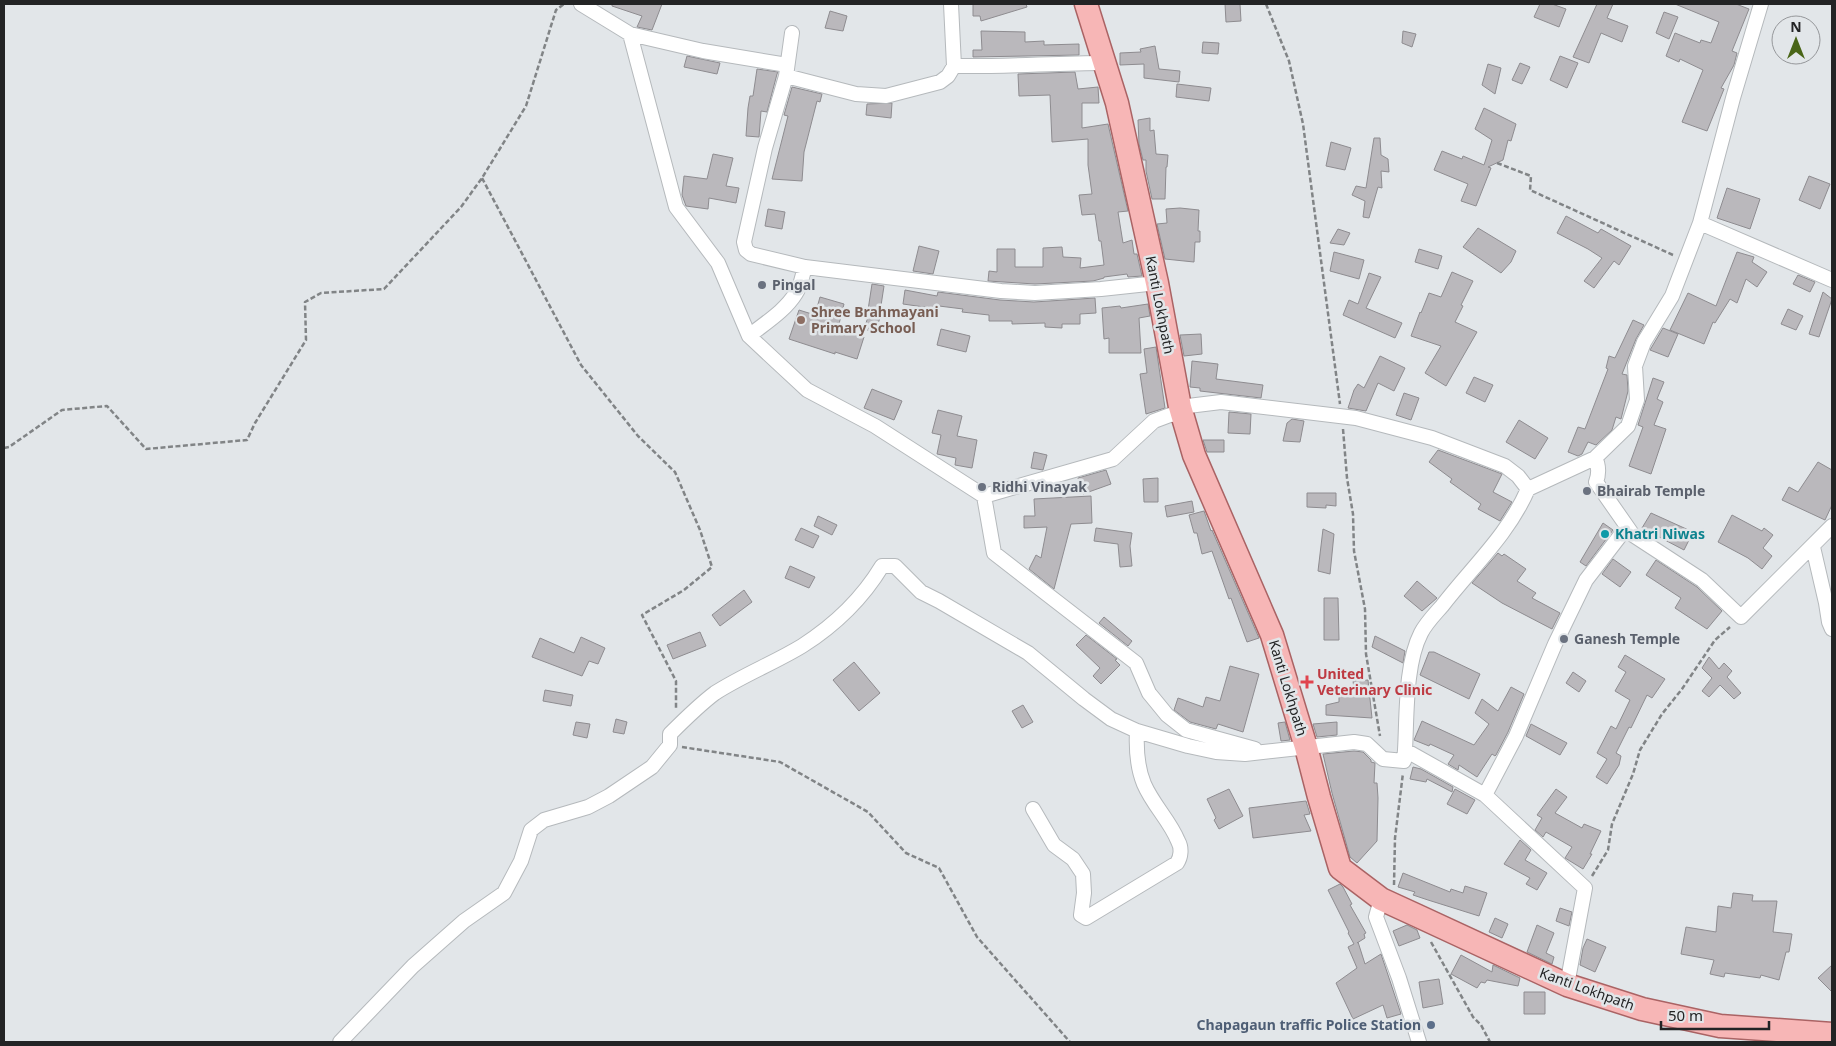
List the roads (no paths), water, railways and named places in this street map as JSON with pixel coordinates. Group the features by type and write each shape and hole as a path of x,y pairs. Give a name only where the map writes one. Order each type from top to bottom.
{"main road":[{"name":"Kanti Lokhpath","path":"1086,4 1117,103 1157,283 1182,412 1194,455 1272,635 1340,868 1399,908 1567,985 1642,1009 1720,1026 1832,1034"}],"street":[{"path":"582,4 630,34 786,71 856,94 886,96 940,82 948,76 954,66 952,4"},
{"path":"1405,755 1408,686 1414,653 1421,632 1452,592 1494,545 1521,506 1528,489 1595,458 1628,426 1637,400 1635,366 1644,342 1672,296 1700,223 1732,98 1761,4"},
{"path":"792,33 786,71 765,148 744,242 745,248 751,254 805,267 1018,292 1101,289 1157,283"},
{"path":"630,34 676,207 718,263 749,336 807,390 875,426 984,496 994,553 1136,663 1149,693 1167,715 1186,730 1267,752"},
{"path":"954,66 1105,63"},
{"path":"1700,223 1832,280"},
{"path":"749,336 773,318 796,293 805,267"},
{"path":"984,496 1113,459 1154,422 1170,415 1180,414 1221,402 1341,415 1432,438 1505,466 1518,476 1528,489"},
{"path":"1595,458 1598,462 1596,482 1626,528 1633,535 1702,580 1742,617 1832,526"},
{"path":"1485,795 1516,736 1555,644 1586,580 1626,528"},
{"path":"1813,547 1832,629"},
{"path":"340,1042 413,966 464,921 504,893 521,861 531,830 544,820 588,807 609,796 652,767 691,713 715,693 803,645 846,612 870,585 882,566 895,566 921,592 1028,654 1090,704 1112,719 1137,731 1216,752 1245,754 1319,747 1344,742 1367,744 1384,759 1405,755 1485,795 1585,888 1567,985"},
{"path":"1033,809 1054,845 1072,859 1083,874 1084,893 1080,911 1081,915 1086,918 1177,863 1180,853 1178,841 1154,803 1140,773 1137,762 1137,731"},
{"path":"1399,908 1376,917 1400,978 1419,1042"}],"place":[{"name":"Pingal","path":"762,285"},
{"name":"Shree Brahmayani Primary School","path":"801,320"},
{"name":"Ridhi Vinayak","path":"982,487"},
{"name":"Bhairab Temple","path":"1587,491"},
{"name":"Khatri Niwas","path":"1605,534"},
{"name":"Ganesh Temple","path":"1564,639"},
{"name":"United Veterinary Clinic","path":"1307,682"},
{"name":"Chapagaun traffic Police Station","path":"1431,1025"}]}
